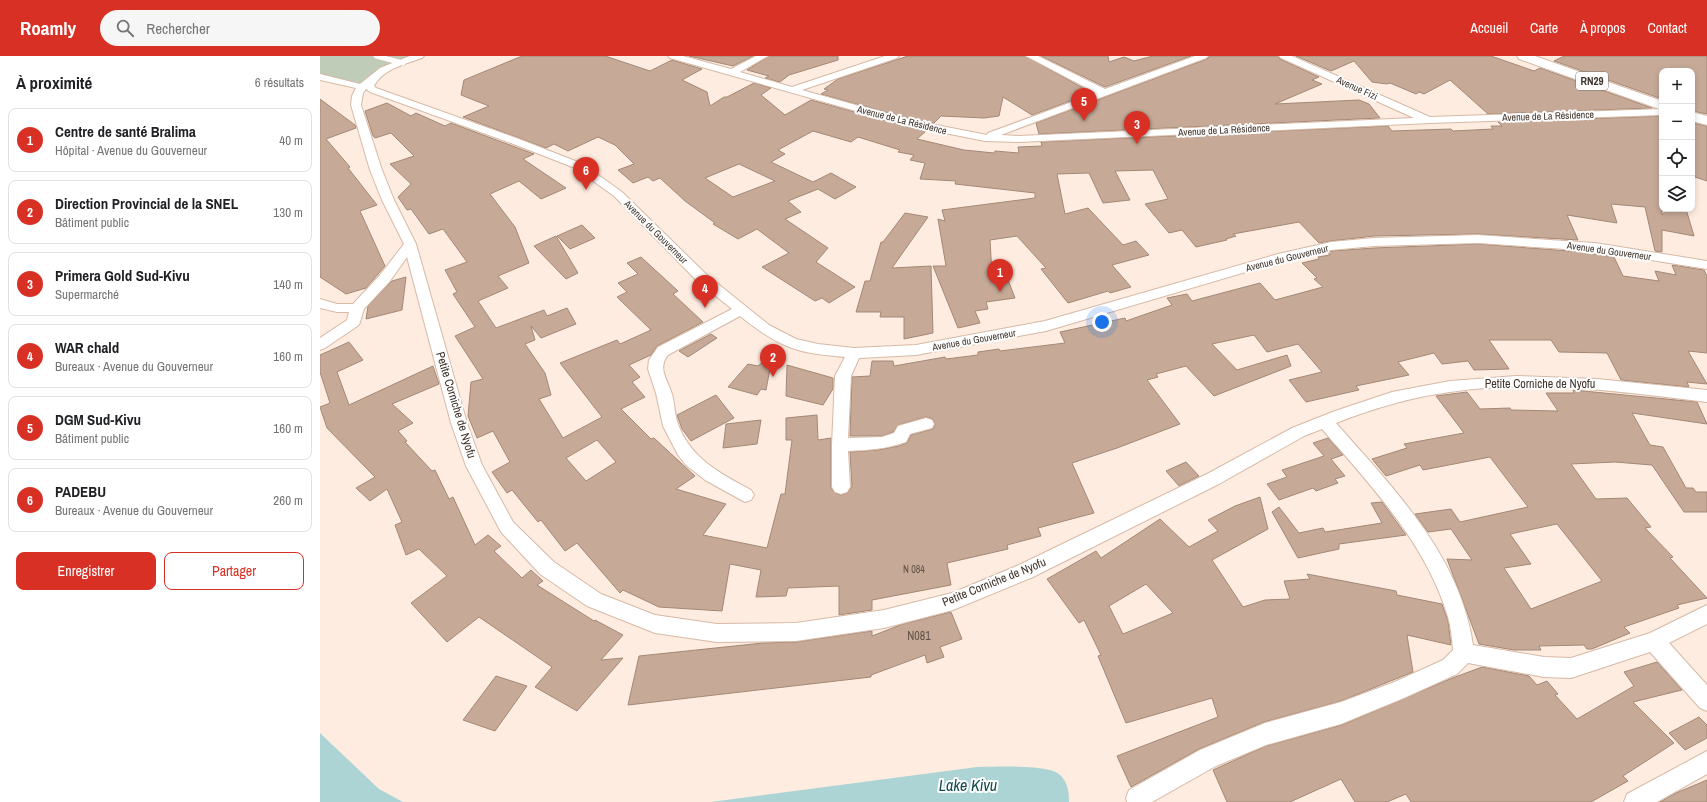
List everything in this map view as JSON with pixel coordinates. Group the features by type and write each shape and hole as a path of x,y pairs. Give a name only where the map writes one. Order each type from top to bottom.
{"main road":[{"name":"RN29","path":"1523,56 1659,105"},
{"path":"1695,117 1707,120"}],"street":[{"path":"320,77 367,83 378,73 419,56"},
{"path":"673,56 792,90 894,56"},
{"path":"733,72 763,56"},
{"path":"1031,56 1104,93"},
{"path":"985,138 1203,56"},
{"name":"Avenue Fizi","path":"1284,56 1430,120"},
{"name":"Petite Corniche de Nyofu","path":"367,83 357,94 356,105 376,170 388,200 410,244 459,423 474,466 507,527 547,568 594,600 655,624 717,633 796,632 884,619 953,601 1026,571 1213,479 1298,432 1392,398 1450,386 1516,381 1597,384 1707,396"},
{"name":"Avenue du Gouverneur","path":"367,83 373,90 579,166 618,194 702,278 764,328 792,343 818,349 854,353 916,350 1046,326 1283,258 1332,246 1367,243 1478,239 1595,247 1707,265"},
{"name":"Avenue de La Résidence","path":"792,90 905,122 985,138 1027,139 1430,120 1659,112"},
{"path":"320,345 354,322 356,308 385,278 410,244"},
{"path":"320,303 337,308 356,308"},
{"path":"741,310 663,351 656,360 656,369 666,400 671,425 678,442 687,455 702,471 745,495"},
{"path":"841,487 840,445 843,376 854,353"},
{"path":"1325,422 1396,504 1428,548 1447,588 1458,617 1464,653"},
{"path":"840,445 882,443 900,438 904,430 926,424"},
{"path":"1464,653 1544,667 1571,668 1594,662 1654,641 1707,614"},
{"path":"1654,641 1707,701"},
{"path":"1137,798 1208,758 1265,734 1341,713 1397,691 1450,667 1464,653"},
{"path":"1635,802 1707,762"}],"lane":[{"path":"376,56 403,62"}],"green space":[{"path":"320,56 419,56 403,63 362,87 320,77"}],"water":[{"path":"320,733 379,789 403,802 320,802"},
{"name":"Lake Kivu","path":"977,767 1033,767 1053,771 1059,774 1066,783 1069,802 711,802"}],"building":[{"path":"522,56 605,56 650,71 672,60 702,69 682,80 707,92 710,106 724,97 727,97 754,83 771,88 761,95 785,115 811,100 926,131 917,139 964,150 994,153 995,151 1019,153 1018,147 1042,146 1041,142 1388,126 1392,131 1451,129 1453,131 1493,129 1491,126 1502,126 1498,122 1659,116 1659,212 1662,212 1662,215 1664,212 1687,212 1694,236 1662,230 1662,252 1655,251 1645,207 1611,204 1617,223 1567,215 1578,240 1478,234 1374,236 1319,243 1299,222 1233,234 1236,236 1226,239 1227,240 1196,247 1182,230 1169,233 1145,204 1168,199 1153,170 1115,171 1130,200 1103,203 1089,173 1057,174 1065,214 1088,208 1123,245 1136,241 1149,255 1112,265 1131,287 1110,293 1108,291 1068,303 1041,269 1046,268 1017,236 990,240 992,274 1005,272 1015,298 986,302 988,309 975,311 980,323 958,328 933,266 946,266 938,219 945,221 942,210 1035,198 1035,193 955,184 956,181 920,179 925,163 910,160 914,155 898,152 900,150 858,137 851,142 813,131 778,150 785,154 771,162 813,182 831,173 856,187 835,199 818,189 788,201 801,212 785,219 828,248 816,262 855,287 829,303 822,298 815,301 762,267 789,253 757,229 738,239 713,224 715,223 685,201 660,178 653,181 648,177 633,183 618,170 634,164 615,145 598,137 568,151 554,144 546,148 463,117 489,106 461,95 464,80","holes":["739,164 775,181 733,197 705,178"]},
{"path":"689,56 753,56 733,66"},
{"path":"769,56 838,56 838,60 789,75 780,82 765,78 769,76 747,70"},
{"path":"908,56 1025,56 1092,93 1032,115 1003,97 999,116 984,118 941,116 934,123 906,118 821,94 828,90 824,89 838,79"},
{"path":"1041,56 1108,56 1109,62 1124,57 1134,61 1153,56 1191,56 1105,87"},
{"path":"1210,56 1278,56 1280,59 1319,77 1312,80 1322,84 1275,104 1359,100 1369,104 1380,118 1039,134 1036,123 1207,59"},
{"path":"1296,56 1491,56 1534,71 1540,68 1652,108 1488,114 1450,80 1424,94 1419,92 1416,94 1390,83 1372,82 1354,61 1331,71"},
{"path":"1564,56 1707,56 1707,114 1695,112 1695,68 1659,68 1659,98 1554,61"},
{"path":"320,99 355,125 356,128 326,139 350,167 348,168 377,205 360,211 385,266 366,288 346,294 320,277"},
{"path":"387,103 411,116 416,113 445,126 451,123 534,154 523,159 566,188 541,199 519,181 490,194 515,227 529,263 498,276 508,288 478,301 496,328 544,310 547,316 567,308 576,324 541,338 531,326 535,340 525,344 545,373 551,395 539,399 563,438 602,417 560,363 617,340 620,344 651,330 617,297 627,292 618,283 638,274 627,263 641,257 678,291 673,294 703,322 657,346 651,355 629,365 640,377 632,382 645,397 621,409 651,439 654,438 695,476 676,489 726,504 703,535 767,548 781,494 785,494 792,440 786,440 786,418 817,415 818,440 831,438 831,488 835,493 841,495 847,493 852,487 850,452 878,450 899,446 907,443 911,435 933,429 935,425 933,419 926,417 898,425 893,432 882,436 850,436 852,377 870,376 872,361 893,361 894,366 945,357 946,359 978,355 978,352 999,349 1000,351 1065,343 1060,332 1125,318 1126,321 1172,305 1167,298 1187,294 1192,301 1260,283 1275,300 1323,287 1314,279 1317,278 1302,263 1319,259 1318,257 1330,255 1327,252 1331,251 1478,244 1582,252 1614,257 1623,276 1659,281 1655,271 1676,275 1672,265 1704,270 1707,276 1707,353 1688,351 1707,384 1687,382 1689,387 1621,380 1607,353 1559,352 1551,340 1489,340 1509,369 1474,370 1468,361 1442,364 1434,353 1398,362 1409,375 1356,386 1359,390 1306,402 1289,380 1322,372 1298,344 1267,352 1254,335 1212,344 1237,370 1287,355 1291,366 1214,396 1186,366 1156,374 1158,377 1147,380 1180,424 1072,463 1094,513 1038,528 1041,536 1007,545 1008,549 947,563 951,585 872,600 872,610 839,615 839,586 788,588 786,596 756,597 761,570 730,564 722,611 659,607 623,590 620,593 577,543 565,551 541,520 538,522 512,490 507,493 492,472 510,462 493,431 477,438 468,416 471,382 483,379 455,336 475,327 453,294 457,292 445,270 467,262 443,229 429,234 411,209 407,210 398,197 411,184 390,164 414,156 391,133 375,138 365,111","holes":["597,440 616,462 586,481 566,458"]},
{"path":"1695,124 1707,126 1707,181 1695,177"},
{"path":"905,213 928,217 892,268 931,266 933,333 904,339 904,317 880,317 881,312 856,312 865,281 870,281 881,242 883,242"},
{"path":"582,225 595,238 570,249 557,236"},
{"path":"556,236 578,273 566,279 534,246"},
{"path":"406,277 402,310 366,319 368,306 392,281"},
{"path":"711,334 717,338 688,357 679,351"},
{"path":"349,342 363,360 337,372 349,405 433,366 439,384 392,404 413,423 398,431 407,441 405,442 432,471 435,470 449,499 453,497 475,545 488,535 501,546 494,551 522,578 531,570 543,581 537,585 594,621 595,620 623,635 601,660 623,658 577,711 535,687 552,667 479,617 447,642 411,603 447,576 419,549 406,555 395,525 402,522 387,489 370,501 356,488 375,477 327,428 320,407 330,403 320,372 320,355"},
{"path":"773,353 766,390 761,389 757,395 728,387 748,364 758,366"},
{"path":"787,365 833,378 833,389 823,405 786,396"},
{"path":"1573,390 1697,402 1707,424 1632,413 1650,445 1663,447 1686,488 1693,488 1696,492 1707,492 1707,512 1684,512 1652,465 1615,462 1571,464 1596,499 1627,498 1651,527 1645,528 1673,557 1670,558 1707,598 1677,605 1679,608 1624,627 1630,633 1592,649 1587,649 1584,645 1539,646 1541,650 1514,650 1479,644 1447,559 1472,560 1451,529 1428,532 1415,514 1451,509 1460,522 1528,507 1490,457 1423,470 1420,465 1386,476 1372,459 1407,448 1404,444 1464,433 1436,396 1467,392 1480,409 1510,408 1511,410 1558,411 1546,393 1574,393","holes":["1557,524 1602,581 1531,609 1504,568 1531,564 1510,534"]},
{"path":"716,395 734,418 691,441 682,429 677,415"},
{"path":"761,420 757,444 723,448 726,424"},
{"path":"1328,438 1343,455 1331,459 1345,476 1335,479 1338,483 1316,491 1313,488 1279,500 1267,484 1287,477 1282,470 1324,456 1313,443"},
{"path":"1186,462 1199,476 1179,486 1166,471"},
{"path":"1260,497 1268,529 1212,560 1243,607 1265,600 1290,599 1284,581 1310,579 1307,574 1396,591 1397,595 1442,604 1448,621 1451,645 1407,635 1413,672 1341,701 1264,722 1199,749 1131,787 1117,756 1218,717 1212,698 1126,723 1098,656 1101,655 1084,620 1079,623 1047,579 1096,551 1101,558 1160,519 1189,547 1218,531 1208,520 1235,506","holes":["1146,584 1173,613 1123,634 1109,606"]},
{"path":"1382,502 1406,535 1339,544 1339,549 1298,558 1272,512 1279,507 1299,533 1323,528 1325,532 1382,523 1371,503"},
{"path":"951,612 962,639 940,647 944,657 927,663 925,655 871,675 871,677 628,705 639,656 763,643 796,642 872,631 872,636 903,624"},
{"path":"1657,662 1682,690 1633,702 1674,743 1623,776 1628,781 1591,802 1411,802 1406,794 1387,802 1355,802 1341,779 1290,802 1227,802 1213,770 1266,746 1342,725 1482,667 1529,676 1537,685 1547,681 1558,694 1555,695 1577,719 1634,686 1624,672"},
{"path":"496,676 527,686 495,731 463,720"},
{"path":"1699,717 1707,725 1707,738 1685,750 1669,733"},
{"path":"1707,780 1707,802 1660,802 1676,793"}],"place":[{"name":"DGM Sud-Kivu","path":"1084,121"},
{"name":"Primera Gold Sud-Kivu","path":"1137,144"},
{"name":"PADEBU","path":"586,190"},
{"name":"Centre de santé Bralima","path":"1000,292"},
{"name":"WAR chald","path":"705,308"},
{"name":"Direction Provincial de la SNEL","path":"773,377"}]}
